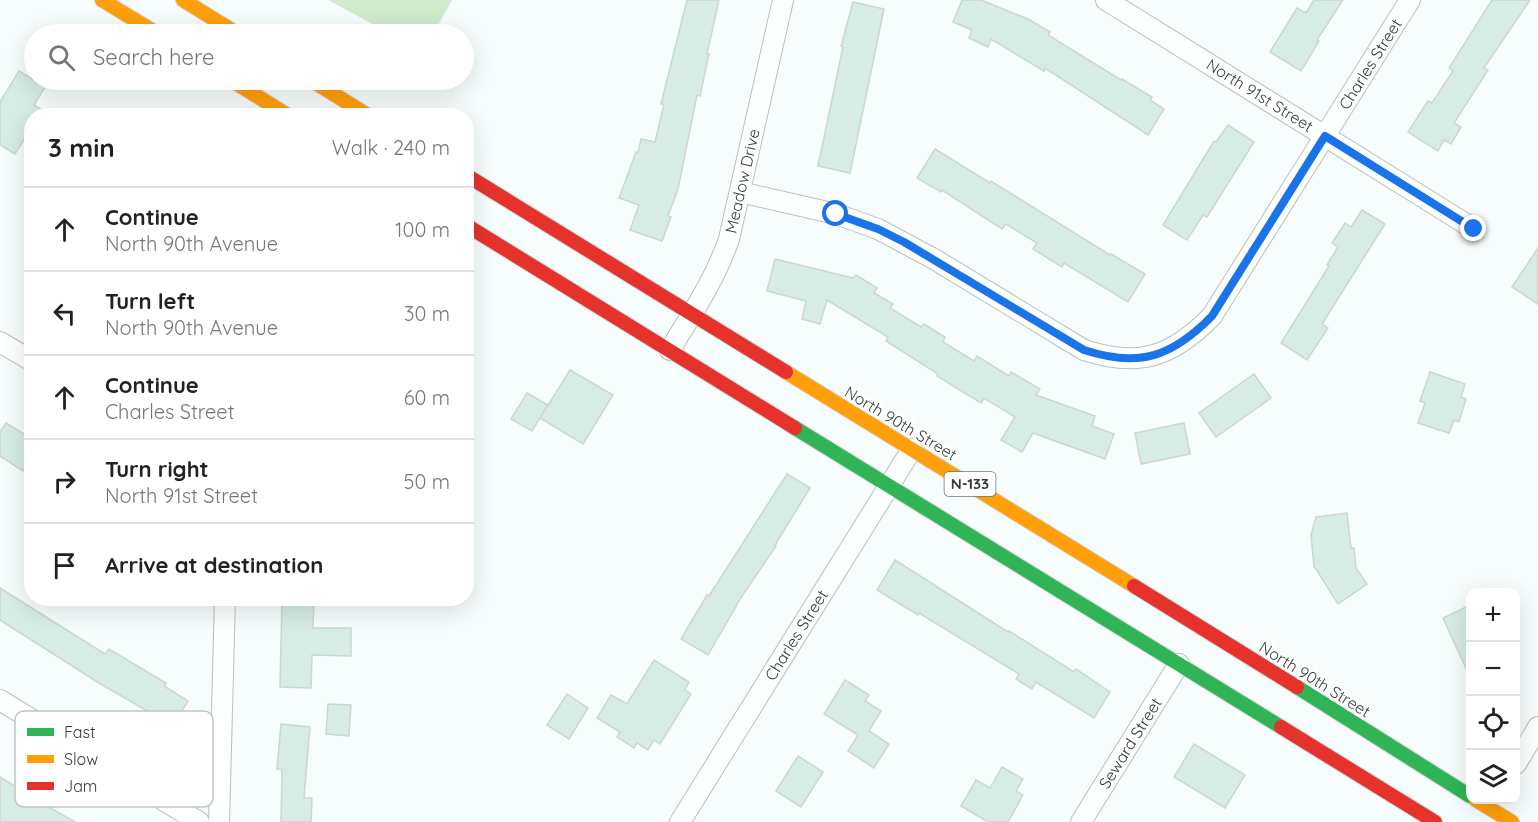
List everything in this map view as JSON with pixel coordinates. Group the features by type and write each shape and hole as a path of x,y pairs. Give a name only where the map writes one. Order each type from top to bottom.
{"main road":[{"path":"102,0 142,24"},
{"path":"183,0 222,24"},
{"path":"247,90 276,108"},
{"path":"327,90 356,108"},
{"name":"North 90th Street","path":"474,180 1201,627 1466,793"},
{"name":"N-133","path":"474,230 1435,822"},
{"path":"1485,807 1512,822"}],"street":[{"name":"Meadow Drive","path":"670,350 720,266 729,239 783,0"},
{"name":"North 91st Street","path":"1106,0 1474,229"},
{"name":"Charles Street","path":"740,192 836,214 878,229 934,259 1084,350 1103,357 1124,359 1148,357 1176,347 1193,336 1216,311 1410,0"},
{"path":"0,342 24,356"},
{"name":"Charles Street","path":"680,822 912,449"},
{"path":"219,822 225,606"},
{"name":"Seward Street","path":"1081,822 1179,664"},
{"path":"0,700 18,711"},
{"path":"1520,756 1538,727"},
{"path":"175,807 199,822"}],"green space":[{"path":"328,0 452,0 439,24 372,24"}],"building":[{"path":"687,0 719,0 700,96 697,95 678,189 662,241 630,230 639,205 619,198 636,152 638,153 641,139 655,142 664,104 661,104"},
{"path":"962,0 981,0 1028,19 1050,32 1048,35 1152,97 1150,100 1164,109 1148,135 1045,68 1044,71 991,39 988,47 969,38 972,30 953,22"},
{"path":"1314,0 1343,0 1317,40 1319,41 1301,71 1270,52 1297,8 1306,13"},
{"path":"1492,0 1530,0 1484,68 1488,70 1454,123 1461,127 1451,144 1444,140 1438,151 1408,132 1428,101 1432,103 1453,71 1449,68"},
{"path":"853,2 884,9 850,173 818,166 843,47 841,46"},
{"path":"19,71 24,74 24,90 43,90 34,105 39,108 24,108 24,140 15,154 0,145 0,102"},
{"path":"1228,125 1254,142 1207,217 1203,215 1187,240 1163,225 1214,141 1216,142"},
{"path":"935,149 1145,274 1128,302 1064,263 1062,267 1033,249 1037,243 1006,224 1002,229 942,190 941,192 917,178"},
{"path":"1362,210 1385,224 1322,324 1328,328 1307,360 1281,343 1329,266 1327,265 1338,247 1332,243 1345,223 1351,227"},
{"path":"1538,248 1538,304 1512,287"},
{"path":"775,259 853,278 856,275 877,288 874,293 893,304 890,308 921,327 924,324 945,337 943,342 974,361 977,356 1009,376 1011,372 1040,389 1036,395 1095,416 1092,426 1114,434 1105,459 1033,433 1022,452 1001,440 1015,417 984,398 981,403 937,376 938,374 886,341 888,337 827,300 820,324 802,319 806,301 767,291"},
{"path":"570,370 613,395 583,444 540,418"},
{"path":"1430,372 1465,384 1461,397 1466,399 1459,422 1454,420 1449,433 1418,423 1425,403 1420,401"},
{"path":"1254,374 1271,398 1216,437 1199,413"},
{"path":"527,393 548,405 532,431 511,419"},
{"path":"6,423 24,434 23,471 0,456 0,432"},
{"path":"1184,423 1190,454 1141,464 1135,433"},
{"path":"787,474 810,488 708,655 681,639 707,595 709,596"},
{"path":"1347,513 1356,568 1367,584 1338,604 1314,566 1311,535 1316,517"},
{"path":"895,560 1008,632 1074,672 1076,669 1110,692 1094,718 1036,682 1032,689 1016,679 1019,674 877,590"},
{"path":"0,588 24,603 24,606 29,606 105,654 109,649 166,683 164,686 188,701 182,711 147,711 0,620"},
{"path":"282,606 314,606 313,628 351,628 351,656 312,655 311,688 280,687"},
{"path":"1466,607 1466,668 1443,618"},
{"path":"654,660 689,682 685,690 691,694 660,744 654,740 648,750 637,743 634,748 617,737 620,732 597,718 611,695 627,704"},
{"path":"845,680 869,695 865,701 881,711 869,731 889,744 874,768 848,751 858,735 824,714"},
{"path":"567,694 588,708 569,739 547,725"},
{"path":"328,704 351,705 349,736 326,734"},
{"path":"281,724 310,727 304,798 312,798 311,822 281,822 282,770 277,769"},
{"path":"1194,744 1245,775 1225,808 1174,777"},
{"path":"798,756 823,772 801,807 776,791"},
{"path":"1002,767 1023,779 1016,791 1023,795 1008,822 988,822 961,806 976,780 990,788"},
{"path":"0,777 15,786 15,807 49,807 75,822 0,822"}],"traffic: fast":[{"path":"795,428 1281,727"},
{"path":"1297,687 1466,793"}],"traffic: slow":[{"path":"102,0 142,24"},
{"path":"183,0 222,24"},
{"path":"247,90 276,108"},
{"path":"327,90 356,108"},
{"path":"786,372 1134,586"},
{"path":"1483,804 1512,822"}],"traffic: jam":[{"path":"474,180 786,372"},
{"path":"474,230 795,428"},
{"path":"1134,586 1297,687"},
{"path":"1281,727 1435,822"}],"route":[{"path":"836,214 878,229 904,242 1084,350 1103,357 1124,359 1148,357 1176,347 1193,336 1212,316 1325,136 1474,229"}]}
